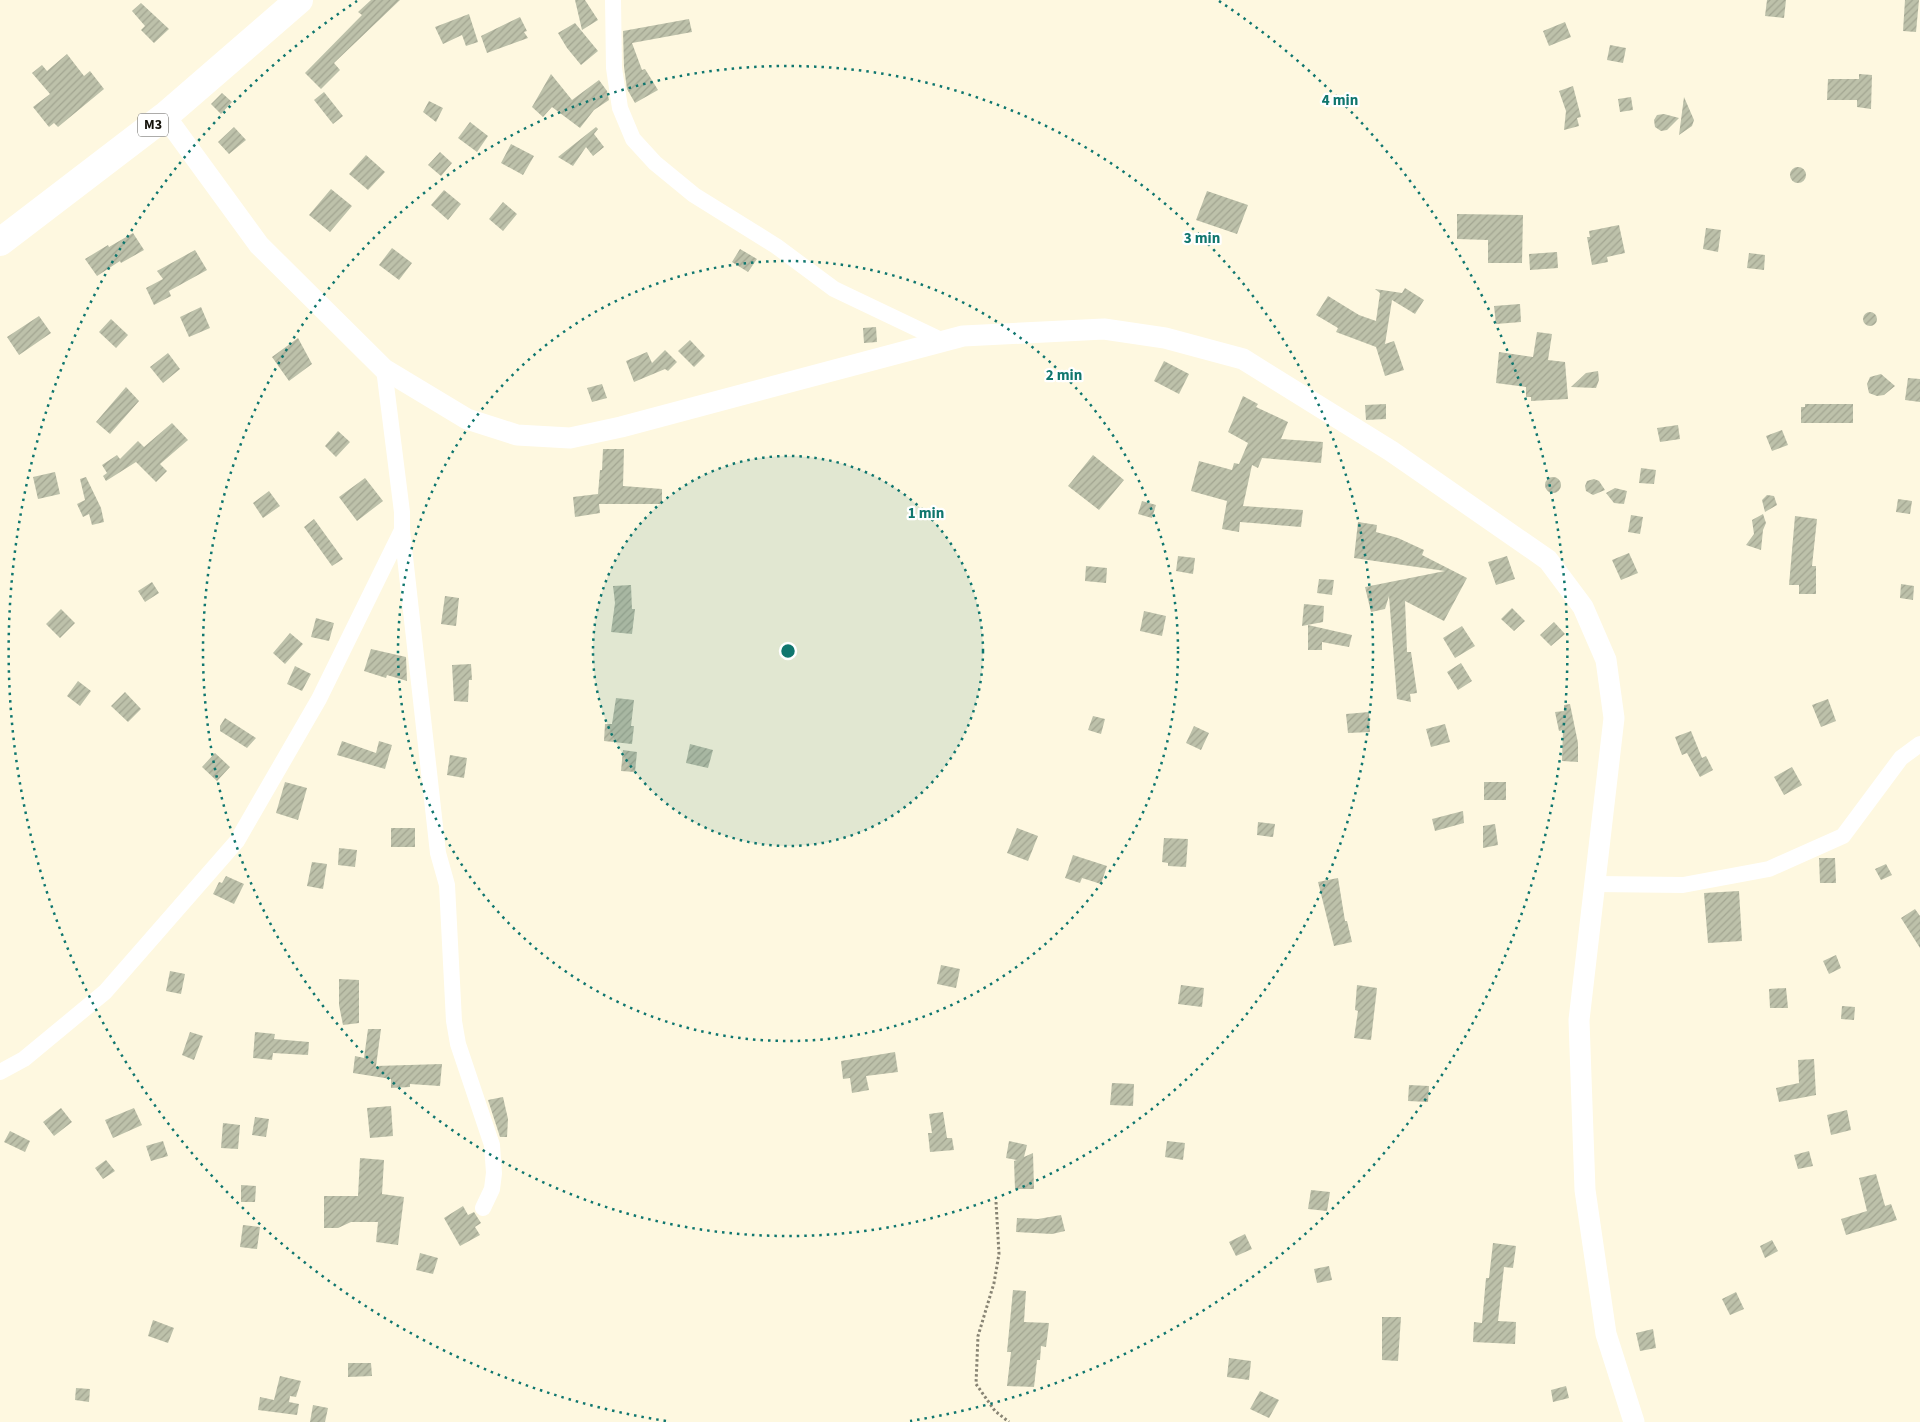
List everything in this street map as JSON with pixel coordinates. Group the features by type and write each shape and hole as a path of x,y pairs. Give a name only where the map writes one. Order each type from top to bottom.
{"highway":[{"name":"M3","path":"0,242 165,116 299,0"}],"street":[{"path":"613,0 614,68 620,108 633,139 655,163 694,195 776,246 834,289 943,341"},
{"path":"165,116 259,245 384,369 467,419 517,435 570,438 621,427 963,336 1104,329 1165,338 1243,359 1391,451 1548,560 1583,607 1606,660 1614,718 1579,1020 1585,1190 1606,1334 1634,1422"},
{"path":"384,369 402,512 402,530 438,853 447,885 454,1020 458,1044 492,1145 494,1173 492,1189 482,1208"},
{"path":"0,1072 24,1058 105,992 237,842 319,699 402,530"},
{"path":"1596,884 1683,885 1769,869 1843,836 1901,758 1920,744"}],"path":[{"path":"996,1202 999,1254 994,1283 978,1336 976,1384 995,1411 1009,1422"}],"building":[{"path":"371,0 400,0 334,63 340,70 321,89 305,73 362,15 358,12"},
{"path":"575,0 585,0 598,20 582,30"},
{"path":"1767,0 1786,0 1784,18 1765,16"},
{"path":"1905,0 1919,0 1916,32 1903,31"},
{"path":"141,3 169,29 154,43 141,30 145,26 132,11"},
{"path":"469,14 478,42 466,46 462,35 443,44 435,27"},
{"path":"520,17 527,31 524,32 528,38 487,53 481,36"},
{"path":"689,19 692,32 632,43 642,70 645,69 658,90 635,103 627,89 623,31"},
{"path":"1565,22 1571,37 1549,46 1543,31"},
{"path":"575,23 598,51 581,65 558,33"},
{"path":"1610,45 1626,48 1623,63 1607,60"},
{"path":"67,54 84,76 90,71 104,89 58,127 54,123 49,127 33,107 50,94 32,73 42,65 47,71"},
{"path":"551,74 572,100 599,80 607,91 609,100 594,110 580,128 552,107 543,117 532,107"},
{"path":"1859,74 1872,75 1871,109 1857,107 1857,100 1827,100 1828,79 1859,79"},
{"path":"1573,86 1581,117 1577,118 1579,126 1564,130 1566,111 1559,91"},
{"path":"324,92 343,116 333,124 314,100"},
{"path":"222,93 232,102 221,114 211,104"},
{"path":"1631,97 1633,110 1620,112 1618,99"},
{"path":"1684,97 1694,120 1692,126 1679,135"},
{"path":"429,101 443,108 436,122 423,112"},
{"path":"1664,114 1679,118 1667,130 1661,131 1655,127 1654,120 1657,115"},
{"path":"470,122 488,136 477,152 458,138"},
{"path":"234,127 246,140 229,154 218,142"},
{"path":"596,127 598,129 594,134 604,147 593,156 586,147 573,166 558,157"},
{"path":"511,144 534,156 523,175 501,163"},
{"path":"440,152 452,163 441,176 428,165"},
{"path":"366,155 385,172 368,190 349,174"},
{"path":"1798,167 1804,169 1806,175 1804,181 1798,183 1792,181 1790,175 1792,169"},
{"path":"331,189 352,206 330,232 309,215"},
{"path":"444,190 461,204 448,220 431,205"},
{"path":"1207,191 1248,205 1237,234 1196,220"},
{"path":"503,202 517,214 503,231 489,219"},
{"path":"1457,214 1523,215 1522,263 1488,263 1488,240 1457,239"},
{"path":"1619,225 1625,253 1607,257 1608,262 1592,265 1587,237 1590,237 1589,231"},
{"path":"1706,228 1721,230 1718,252 1703,249"},
{"path":"133,233 144,250 121,263 120,261 97,276 85,259"},
{"path":"392,248 412,263 399,280 379,265"},
{"path":"740,249 757,259 748,272 732,262"},
{"path":"195,250 207,270 169,291 171,296 154,305 146,288 163,279 157,271"},
{"path":"1557,252 1558,268 1530,270 1529,254"},
{"path":"1749,253 1765,255 1764,270 1747,268"},
{"path":"1405,288 1424,300 1415,314 1392,300 1385,344 1394,341 1404,370 1385,376 1376,347 1336,332 1338,328 1316,315 1328,296 1359,315 1376,321 1380,293 1375,289 1402,293"},
{"path":"1520,304 1521,322 1496,324 1494,306"},
{"path":"201,307 210,328 189,337 180,317"},
{"path":"1867,312 1873,312 1877,319 1873,326 1867,326 1863,322 1863,316"},
{"path":"39,316 51,333 19,355 7,337"},
{"path":"111,319 128,335 116,348 99,332"},
{"path":"876,327 877,342 864,343 863,328"},
{"path":"1537,332 1552,334 1548,360 1565,362 1568,399 1531,401 1531,397 1526,397 1526,387 1496,383 1499,352 1533,357"},
{"path":"298,338 312,364 289,381 272,357"},
{"path":"690,340 705,356 694,367 678,351"},
{"path":"665,350 677,362 668,371 665,369 634,382 626,361 647,352 652,363"},
{"path":"168,353 180,369 163,383 150,367"},
{"path":"1164,361 1189,374 1179,394 1154,381"},
{"path":"1598,371 1599,380 1596,388 1571,387 1586,373"},
{"path":"1881,374 1895,386 1884,395 1877,396 1869,393 1867,384 1870,377"},
{"path":"1908,378 1920,379 1920,402 1905,400"},
{"path":"602,384 607,398 592,402 587,388"},
{"path":"126,387 139,401 110,434 96,422"},
{"path":"1243,396 1258,404 1256,407 1288,422 1281,439 1323,442 1321,463 1262,458 1258,468 1252,465 1243,506 1303,510 1301,527 1240,522 1239,532 1222,529 1227,501 1191,491 1199,461 1232,470 1234,463 1239,464 1248,443 1228,432"},
{"path":"1386,404 1386,419 1366,420 1365,405"},
{"path":"1805,404 1853,404 1853,423 1801,423 1801,407 1805,407"},
{"path":"172,423 188,440 160,464 167,471 156,482 136,462 106,481 103,476 107,473 102,465 117,455 120,459 138,441 144,447"},
{"path":"1678,425 1680,439 1660,442 1657,428"},
{"path":"1782,430 1788,445 1772,451 1766,436"},
{"path":"338,431 350,442 336,457 325,446"},
{"path":"603,449 624,449 623,486 662,489 662,504 599,504 600,513 575,517 573,497 598,494"},
{"path":"1093,455 1124,480 1099,510 1068,486"},
{"path":"1641,468 1656,470 1654,484 1639,483"},
{"path":"55,472 60,494 38,499 33,477"},
{"path":"86,477 101,508 104,522 92,525 89,514 83,517 77,504 85,500 80,479"},
{"path":"1550,477 1556,477 1561,482 1559,491 1550,493 1545,488 1545,482"},
{"path":"365,478 383,501 357,521 339,497"},
{"path":"1594,479 1599,481 1605,490 1593,495 1586,491 1585,486 1587,481"},
{"path":"1615,488 1627,491 1624,504 1614,503 1606,493"},
{"path":"269,491 280,506 263,518 253,503"},
{"path":"1767,495 1774,496 1777,505 1765,512 1762,500"},
{"path":"1898,499 1912,501 1910,514 1896,512"},
{"path":"1142,501 1156,505 1152,518 1138,514"},
{"path":"1763,514 1766,523 1763,530 1761,550 1746,545 1754,534 1752,520"},
{"path":"1631,515 1643,517 1640,534 1628,532"},
{"path":"1795,516 1817,519 1812,566 1816,566 1816,594 1799,594 1799,585 1789,585"},
{"path":"314,519 343,559 332,566 304,527"},
{"path":"1358,522 1377,525 1376,532 1398,538 1424,550 1422,555 1467,578 1444,621 1405,601 1407,652 1411,652 1417,693 1410,694 1411,702 1397,699 1389,596 1385,609 1371,612 1365,587 1445,571 1354,558"},
{"path":"1629,553 1638,573 1621,580 1612,560"},
{"path":"1178,556 1195,558 1193,574 1176,571"},
{"path":"1507,556 1515,579 1496,585 1488,562"},
{"path":"1086,566 1107,568 1106,583 1085,581"},
{"path":"1319,579 1334,580 1332,595 1317,593"},
{"path":"152,582 159,593 145,602 138,591"},
{"path":"1901,584 1914,586 1913,600 1900,598"},
{"path":"631,585 632,609 635,609 632,634 611,632 615,603 613,586"},
{"path":"445,596 459,598 456,626 441,624"},
{"path":"1304,604 1324,606 1323,622 1302,626"},
{"path":"1512,608 1525,621 1514,631 1501,619"},
{"path":"61,609 75,623 60,638 46,624"},
{"path":"1144,611 1166,616 1162,636 1140,631"},
{"path":"316,618 334,623 329,641 311,637"},
{"path":"1554,622 1565,634 1551,646 1540,635"},
{"path":"1308,625 1352,635 1349,647 1322,642 1322,650 1308,650"},
{"path":"1462,626 1475,646 1455,658 1443,638"},
{"path":"290,633 303,644 285,664 273,653"},
{"path":"371,649 406,657 407,681 387,675 386,678 364,671"},
{"path":"1461,663 1472,681 1458,690 1447,672"},
{"path":"471,664 472,680 469,680 468,702 454,701 452,665"},
{"path":"295,666 311,674 302,691 287,684"},
{"path":"78,681 91,691 80,706 67,696"},
{"path":"125,692 141,709 128,722 111,706"},
{"path":"616,698 634,700 631,726 634,726 632,744 604,741 605,724 612,724"},
{"path":"1828,699 1836,721 1821,727 1812,705"},
{"path":"1570,704 1578,743 1578,762 1562,761 1563,730 1559,731 1555,712 1564,711 1564,705"},
{"path":"1369,712 1370,732 1348,733 1346,714"},
{"path":"1093,716 1105,719 1101,734 1088,730"},
{"path":"225,718 256,738 247,748 220,731 220,726"},
{"path":"1445,724 1450,742 1431,747 1426,729"},
{"path":"1194,726 1209,733 1201,750 1186,743"},
{"path":"1691,731 1702,758 1706,756 1713,770 1700,777 1687,753 1682,755 1675,737"},
{"path":"342,741 376,753 379,741 392,745 385,769 337,755"},
{"path":"690,744 713,750 708,768 686,763"},
{"path":"623,750 637,752 635,772 621,771"},
{"path":"215,753 230,767 217,781 202,767"},
{"path":"450,755 467,758 464,778 447,775"},
{"path":"1792,767 1802,785 1784,795 1774,777"},
{"path":"285,782 307,788 298,820 276,813"},
{"path":"1484,782 1506,782 1506,800 1484,800"},
{"path":"1463,811 1464,823 1435,831 1432,819"},
{"path":"1258,822 1275,824 1273,837 1257,835"},
{"path":"1495,824 1498,845 1483,848 1483,826"},
{"path":"391,828 415,828 415,847 391,847"},
{"path":"1017,828 1038,836 1028,861 1007,853"},
{"path":"1164,838 1188,839 1186,867 1168,866 1168,863 1162,862"},
{"path":"339,848 357,850 355,867 338,865"},
{"path":"1073,855 1107,866 1101,884 1082,878 1080,883 1065,878"},
{"path":"1819,858 1835,858 1836,883 1820,883"},
{"path":"312,862 327,864 323,889 307,886"},
{"path":"1886,864 1892,875 1881,880 1875,869"},
{"path":"226,876 244,884 234,904 213,894 219,882 222,883"},
{"path":"1338,878 1345,921 1347,921 1352,942 1334,946 1318,882"},
{"path":"1739,891 1742,941 1708,943 1704,893"},
{"path":"1915,909 1920,916 1920,948 1901,918"},
{"path":"1836,955 1841,968 1829,974 1823,961"},
{"path":"941,965 960,969 956,988 937,984"},
{"path":"170,971 185,974 181,994 166,991"},
{"path":"339,979 359,980 359,1023 343,1025 339,1005"},
{"path":"1181,985 1204,988 1202,1007 1178,1004"},
{"path":"1357,985 1377,988 1371,1040 1354,1038 1358,1011 1355,1010"},
{"path":"1786,988 1788,1008 1770,1008 1769,989"},
{"path":"1842,1006 1855,1007 1854,1020 1841,1019"},
{"path":"368,1029 381,1029 376,1066 442,1064 440,1086 410,1084 410,1087 391,1088 391,1079 353,1073 355,1056 364,1058"},
{"path":"190,1032 203,1036 194,1060 182,1055"},
{"path":"255,1032 275,1034 274,1039 309,1042 308,1055 273,1053 272,1060 253,1058"},
{"path":"895,1052 898,1072 866,1076 869,1090 852,1093 850,1078 843,1079 841,1061"},
{"path":"1814,1059 1816,1095 1779,1102 1776,1088 1799,1083 1798,1060"},
{"path":"1112,1083 1134,1084 1133,1106 1110,1105"},
{"path":"1409,1085 1429,1086 1428,1102 1408,1101"},
{"path":"503,1097 508,1119 507,1137 500,1137 488,1100"},
{"path":"391,1106 393,1136 370,1138 367,1108"},
{"path":"61,1108 72,1122 54,1136 43,1122"},
{"path":"134,1108 142,1125 113,1138 105,1120"},
{"path":"1847,1110 1851,1130 1831,1135 1827,1115"},
{"path":"943,1112 947,1138 952,1138 954,1150 930,1152 928,1133 932,1133 929,1114"},
{"path":"255,1117 269,1119 266,1137 252,1135"},
{"path":"223,1123 240,1125 238,1149 221,1148"},
{"path":"10,1131 30,1141 25,1152 4,1142"},
{"path":"163,1141 168,1156 151,1161 146,1146"},
{"path":"1009,1141 1027,1145 1024,1157 1033,1153 1034,1189 1015,1189 1014,1161 1017,1160 1006,1158"},
{"path":"1167,1141 1185,1143 1183,1160 1165,1157"},
{"path":"1809,1151 1813,1166 1798,1169 1794,1155"},
{"path":"360,1158 384,1160 382,1194 404,1197 398,1245 376,1242 378,1222 351,1222 338,1228 324,1228 324,1196 358,1196"},
{"path":"106,1160 115,1171 103,1179 95,1168"},
{"path":"1876,1174 1885,1206 1891,1204 1897,1220 1846,1235 1841,1219 1867,1211 1859,1178"},
{"path":"241,1185 256,1186 255,1202 241,1202"},
{"path":"1311,1190 1330,1192 1327,1211 1308,1209"},
{"path":"463,1206 468,1215 474,1212 481,1223 475,1227 480,1235 460,1246 444,1218"},
{"path":"1061,1215 1065,1231 1052,1234 1016,1232 1017,1218 1038,1219"},
{"path":"243,1225 260,1227 257,1249 240,1247"},
{"path":"1245,1234 1252,1249 1236,1256 1229,1242"},
{"path":"1772,1240 1778,1251 1765,1258 1760,1246"},
{"path":"1493,1243 1516,1246 1513,1268 1504,1267 1498,1321 1516,1322 1515,1344 1473,1342 1474,1322 1482,1323 1486,1278 1489,1278"},
{"path":"420,1253 438,1258 433,1274 416,1270"},
{"path":"1329,1266 1332,1280 1317,1283 1314,1269"},
{"path":"1013,1290 1026,1291 1024,1322 1049,1323 1046,1347 1041,1346 1040,1360 1037,1360 1034,1387 1007,1386 1011,1352 1007,1352"},
{"path":"1736,1292 1744,1309 1730,1315 1722,1299"},
{"path":"1382,1317 1401,1317 1398,1361 1382,1360"},
{"path":"153,1320 174,1328 168,1343 148,1336"},
{"path":"1653,1329 1656,1348 1640,1351 1636,1333"},
{"path":"1229,1358 1251,1361 1249,1380 1227,1377"},
{"path":"348,1363 371,1363 372,1376 348,1377"},
{"path":"280,1376 301,1381 296,1397 290,1396 289,1402 299,1404 297,1415 258,1410 260,1397 274,1400"},
{"path":"1566,1386 1569,1398 1553,1402 1551,1390"},
{"path":"76,1388 90,1389 89,1402 75,1400"},
{"path":"1260,1391 1279,1400 1269,1418 1250,1409"},
{"path":"313,1405 328,1408 325,1422 310,1422"}]}
